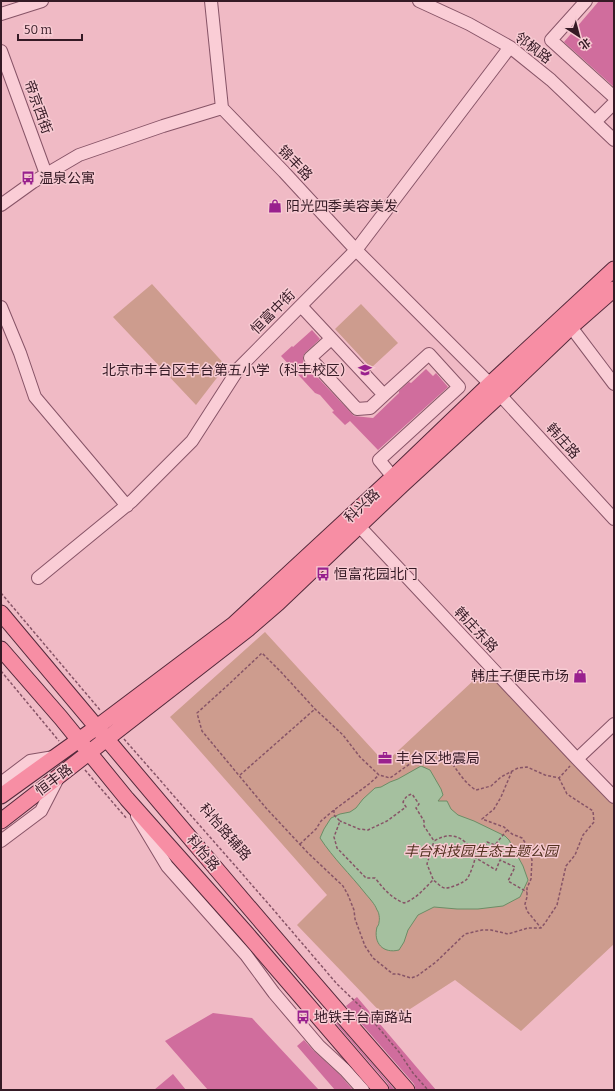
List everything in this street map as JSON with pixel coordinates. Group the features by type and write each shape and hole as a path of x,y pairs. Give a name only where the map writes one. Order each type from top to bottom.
{"main road":[{"name":"科兴路","path":"107,729 248,629 278,603 354,522 393,477 490,384 614,269"},
{"name":"科兴路","path":"354,522 402,485 571,327 614,289"},
{"name":"科怡路","path":"1,613 107,729 329,1002 407,1090"},
{"name":"科怡路","path":"1,649 128,799 247,934 381,1090"},
{"name":"恒丰路","path":"1,796 78,740 107,729"},
{"name":"恒丰路","path":"1,821 89,753 107,729"}],"street":[{"path":"1,14 42,1"},
{"path":"1,205 33,182 79,155 163,126 222,108 211,1"},
{"name":"邻枫路","path":"419,1 469,24 510,47 551,80 614,140"},
{"path":"586,1 551,40 614,97"},
{"name":"恒富中街","path":"38,578 127,506 192,441 239,368 356,250 510,47"},
{"name":"帝京西街","path":"1,51 46,174"},
{"path":"595,122 614,103"},
{"name":"锦丰路","path":"222,108 356,250 490,384"},
{"path":"301,306 384,395"},
{"path":"1,307 20,353 35,397 127,506"},
{"path":"571,327 614,384"},
{"path":"331,339 310,358 357,409 370,408 429,354 459,387 379,460 393,477"},
{"name":"韩庄路","path":"490,384 614,519"},
{"name":"韩庄东路","path":"354,522 614,797"},
{"path":"577,759 614,724"},
{"path":"1,783 30,761 55,756"},
{"path":"1,841 41,811 60,776"},
{"path":"128,799 167,866 246,955 274,993 318,1046 345,1070 363,1090"}],"path":[{"name":"科怡路辅路","path":"1,593 107,729 266,901 337,984 361,1007 399,1052 413,1073 428,1090"},
{"path":"540,928 528,928 508,934 491,930 482,930 466,934 436,962 417,976 411,978 393,974 373,958 365,946 355,919 354,910 343,886 299,844 266,808 202,731 197,713 262,653 282,672 315,709 342,734 360,757 379,775 390,778 411,763 426,755 442,752 450,760 468,785 476,790 491,786 501,777 518,768 527,767 546,775 559,778"},
{"path":"239,775 315,709"},
{"path":"559,778 577,759"},
{"path":"512,771 494,809 482,819 504,827 512,834 522,838 528,847 532,860 531,879 527,888 525,904 527,911 540,928"},
{"path":"299,844 316,829 321,821 379,775"},
{"path":"540,928 557,905 566,866 574,854 582,835 594,822 593,811 567,794 559,778"},
{"path":"334,810 334,815 340,821 359,829 368,830 387,821 406,807 403,802 404,799 408,795 412,794 419,804 416,808 424,821 424,826 434,841"},
{"path":"340,821 334,837 337,848 366,878 375,878 386,892 398,901 404,903 411,901 433,880"},
{"path":"476,858 476,853 465,841 450,835 440,837 434,841 427,864 433,880 443,888 450,889 459,883 466,881 476,858 480,855 487,842 496,845 507,829"},
{"path":"476,858 496,870 500,860 514,867 508,881 527,892"}],"green space":[{"path":"152,284 226,366 196,405 113,317"},
{"path":"361,304 398,343 371,368 335,329"},
{"name":"丰台科技园生态主题公园","path":"265,632 385,763 489,666 614,805 614,944 521,1031 455,980 390,1022 297,925 327,895 170,717"}],"shaded area":[{"path":"421,766 430,770 441,789 443,795 438,801 447,801 451,809 458,815 505,836 509,840 523,866 528,880 520,897 503,906 478,909 434,907 418,915 408,930 404,942 399,950 393,951 384,949 380,946 376,938 379,917 372,901 320,838 331,818 350,812 356,808 375,788 381,787 398,779"}],"building":[{"path":"599,1 614,1 614,87 564,42"},
{"path":"312,330 320,339 303,356 304,363 354,416 373,418 399,393 399,391 409,382 411,383 426,369 433,376 436,373 448,387 378,450 350,421 345,425 332,412 334,411 320,395 315,393 281,356"},
{"path":"357,997 436,1090 416,1090 414,1084 346,1006"},
{"path":"213,1013 252,1018 319,1090 208,1090 165,1041"},
{"path":"332,1017 395,1090 390,1090 388,1084 331,1018"},
{"path":"304,1040 340,1075 353,1090 335,1090 297,1046"},
{"path":"173,1074 186,1090 154,1090"}],"place":[{"name":"温泉公寓","path":"28,178"},
{"name":"阳光四季美容美发","path":"275,206"},
{"name":"北京市丰台区丰台第五小学（科丰校区）","path":"365,370"},
{"name":"恒富花园北门","path":"323,574"},
{"name":"韩庄子便民市场","path":"580,676"},
{"name":"丰台区地震局","path":"385,758"},
{"name":"地铁丰台南路站","path":"303,1017"}]}
